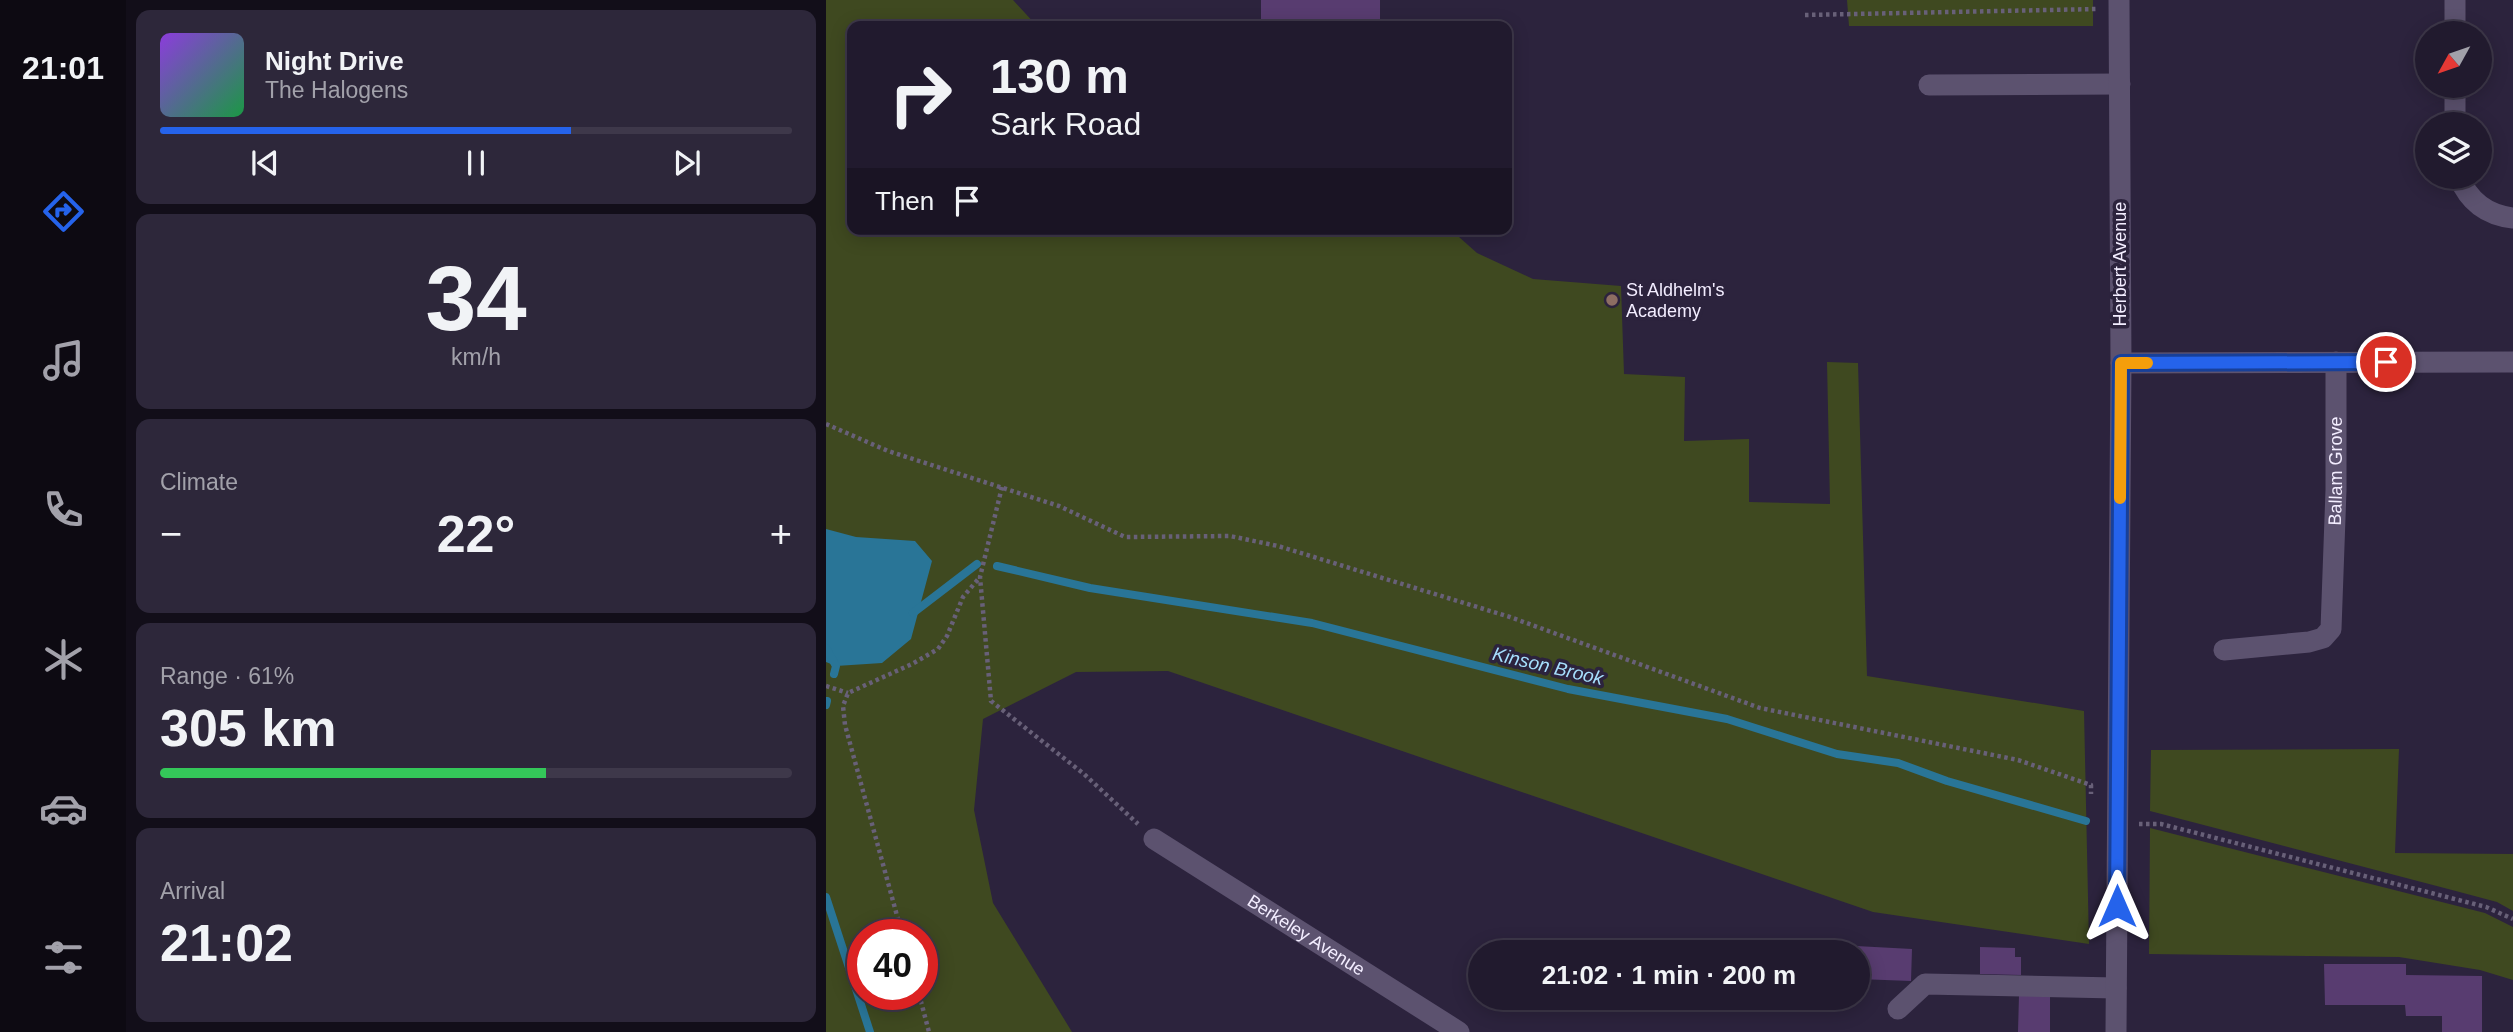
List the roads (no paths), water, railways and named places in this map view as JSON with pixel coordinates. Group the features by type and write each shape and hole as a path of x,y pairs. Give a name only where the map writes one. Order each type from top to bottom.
{"street":[{"path":"2455,0 2455,21"},
{"name":"Herbert Avenue","path":"2116,1032 2121,363 2119,4"},
{"path":"1929,85 2120,84"},
{"path":"2465,189 2478,205 2500,217 2513,218"},
{"name":"Ballam Grove","path":"2224,650 2309,642 2323,638 2330,629 2336,490 2336,362"},
{"path":"2121,363 2513,362"},
{"name":"Berkeley Avenue","path":"1154,839 1459,1032"},
{"path":"1898,1009 1925,984 2116,988"}],"water":[{"path":"826,529 856,537 915,541 932,561 911,639 882,663 836,666 826,662"}],"waterway":[{"path":"913,613 977,564"},
{"name":"Kinson Brook","path":"997,566 1090,588 1312,623 1568,689 1727,719 1837,754 1898,763 1947,781 2086,821"},
{"name":"Kinson Brook","path":"826,648 836,666 834,674"},
{"path":"826,705 827,701"},
{"path":"826,897 870,1032"}],"place":[{"name":"St Aldhelm's Academy","path":"1612,300"}]}
